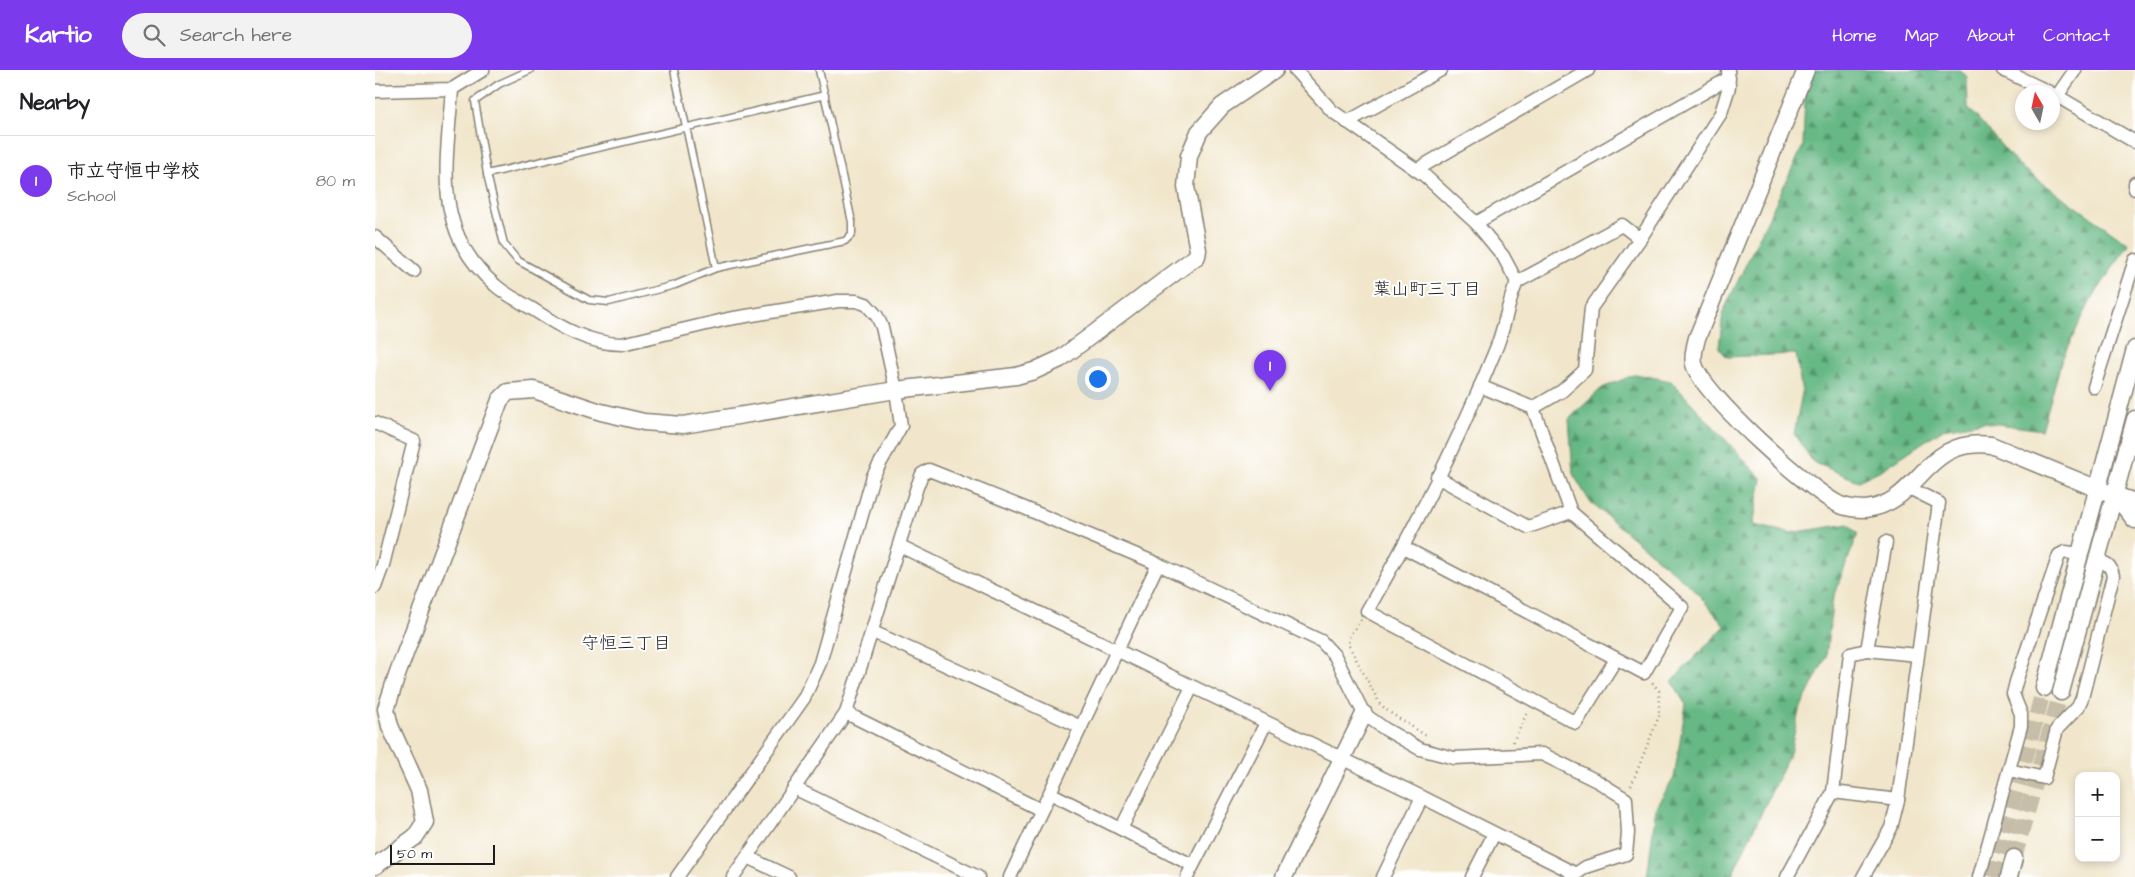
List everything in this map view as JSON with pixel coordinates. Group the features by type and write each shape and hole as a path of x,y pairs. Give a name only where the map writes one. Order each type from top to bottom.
{"street":[{"path":"375,91 452,89 483,70"},
{"path":"375,866 415,837 425,822 419,790 390,726 386,709 501,400 508,392 534,390 601,412 644,422 683,425 896,390 1016,376 1034,371 1060,359 1197,256 1198,250 1186,187 1189,156 1199,132 1222,106 1275,70"},
{"path":"1295,70 1323,103 1416,170 1476,223 1503,256 1517,282"},
{"path":"1347,122 1441,70"},
{"path":"1416,170 1588,70"},
{"path":"1806,70 1697,338 1694,364 1701,379 1713,395 1782,461 1818,491 1840,505 1851,508 1879,507 1893,501 1934,460 1967,444 1991,445 2135,502"},
{"path":"2003,70 2034,85"},
{"path":"2060,86 2075,70"},
{"path":"1476,223 1729,74"},
{"path":"1533,408 1562,391 1585,370 1591,308 1640,239 1721,113 1729,87 1729,74"},
{"path":"452,89 446,186 449,208 461,242 476,266 496,286 539,313 584,337 608,344 621,344 728,319 839,301 856,301 866,304 877,316 883,327 896,390 901,426 873,476 820,663 804,698 677,877"},
{"path":"2060,98 2135,142"},
{"path":"2135,183 2135,189"},
{"path":"1616,658 1576,723 1367,612 1403,547 1480,386 1496,348 1511,295 1517,282 1622,225 1640,239"},
{"path":"375,236 414,271"},
{"path":"2094,387 2135,260"},
{"path":"2061,692 2096,560 2106,491 2135,349"},
{"path":"1403,547 1644,673 1682,607 1571,512 1533,408 1480,386"},
{"path":"2044,688 2079,554 2135,419"},
{"path":"375,423 413,442 383,565 375,587"},
{"path":"733,877 846,713 873,632 899,546 922,474 929,470 1158,564 1321,641 1335,656 1364,714 1420,750 1454,758 1543,754 1597,781 1625,799 1626,854 1586,867 1573,875 1422,797 1340,760 1118,650 899,546"},
{"path":"1437,477 1528,527 1571,512"},
{"path":"1863,877 1891,828 1898,800 1939,503 1907,487"},
{"path":"2106,491 2135,520"},
{"path":"1867,650 1886,542"},
{"path":"1979,877 2021,726 2021,714 2013,694 2016,682 2059,555 2065,552 2079,554"},
{"path":"2009,770 2044,778 2057,729 2078,707 2082,698 2113,576 2112,569 2107,563 2096,560"},
{"path":"1010,877 1158,564"},
{"path":"873,632 1081,727"},
{"path":"1787,877 1833,792 1850,654 1867,650 1917,655"},
{"path":"1121,829 1192,687"},
{"path":"846,713 1041,810"},
{"path":"1284,877 1364,714"},
{"path":"1187,877 1266,723"},
{"path":"794,788 978,877"},
{"path":"1833,792 1898,800"},
{"path":"1050,793 1192,865"},
{"path":"1383,877 1422,797"},
{"path":"1472,877 1494,834"},
{"path":"747,857 789,877"},
{"path":"2009,877 2014,858"}],"lane":[{"path":"530,70 499,84 475,101 487,174 504,244 517,260 589,300 609,302 675,285 716,268 845,241 852,234 852,222 825,95 818,72"},
{"path":"674,70 716,268"},
{"path":"487,174 825,95"}],"path":[{"path":"1367,612 1350,635 1348,644 1351,650 1380,704 1396,717 1431,738"},
{"path":"1625,799 1659,716 1659,691 1644,673"},
{"path":"1509,743 1515,741 1533,700"}],"green space":[{"path":"1806,70 1961,70 1967,77 1968,107 2019,166 2129,244 2091,300 2062,359 2042,430 1983,422 1943,429 1883,469 1858,481 1813,462 1794,434 1802,393 1796,354 1727,357 1719,348 1723,312 1803,146"},
{"path":"1636,374 1671,381 1762,479 1753,525 1791,533 1848,524 1858,534 1833,597 1826,657 1799,711 1790,753 1731,877 1647,877 1656,807 1674,778 1686,704 1672,681 1725,626 1694,589 1590,502 1573,474 1569,419 1602,388"}],"tunnel":[{"path":"1993,877 2044,688"},
{"path":"2014,858 2061,692"}],"place":[{"name":"市立守恒中学校","path":"1270,391"}],"district":[{"name":"葉山町三丁目","path":"1427,289"},
{"name":"守恒三丁目","path":"626,643"}]}
